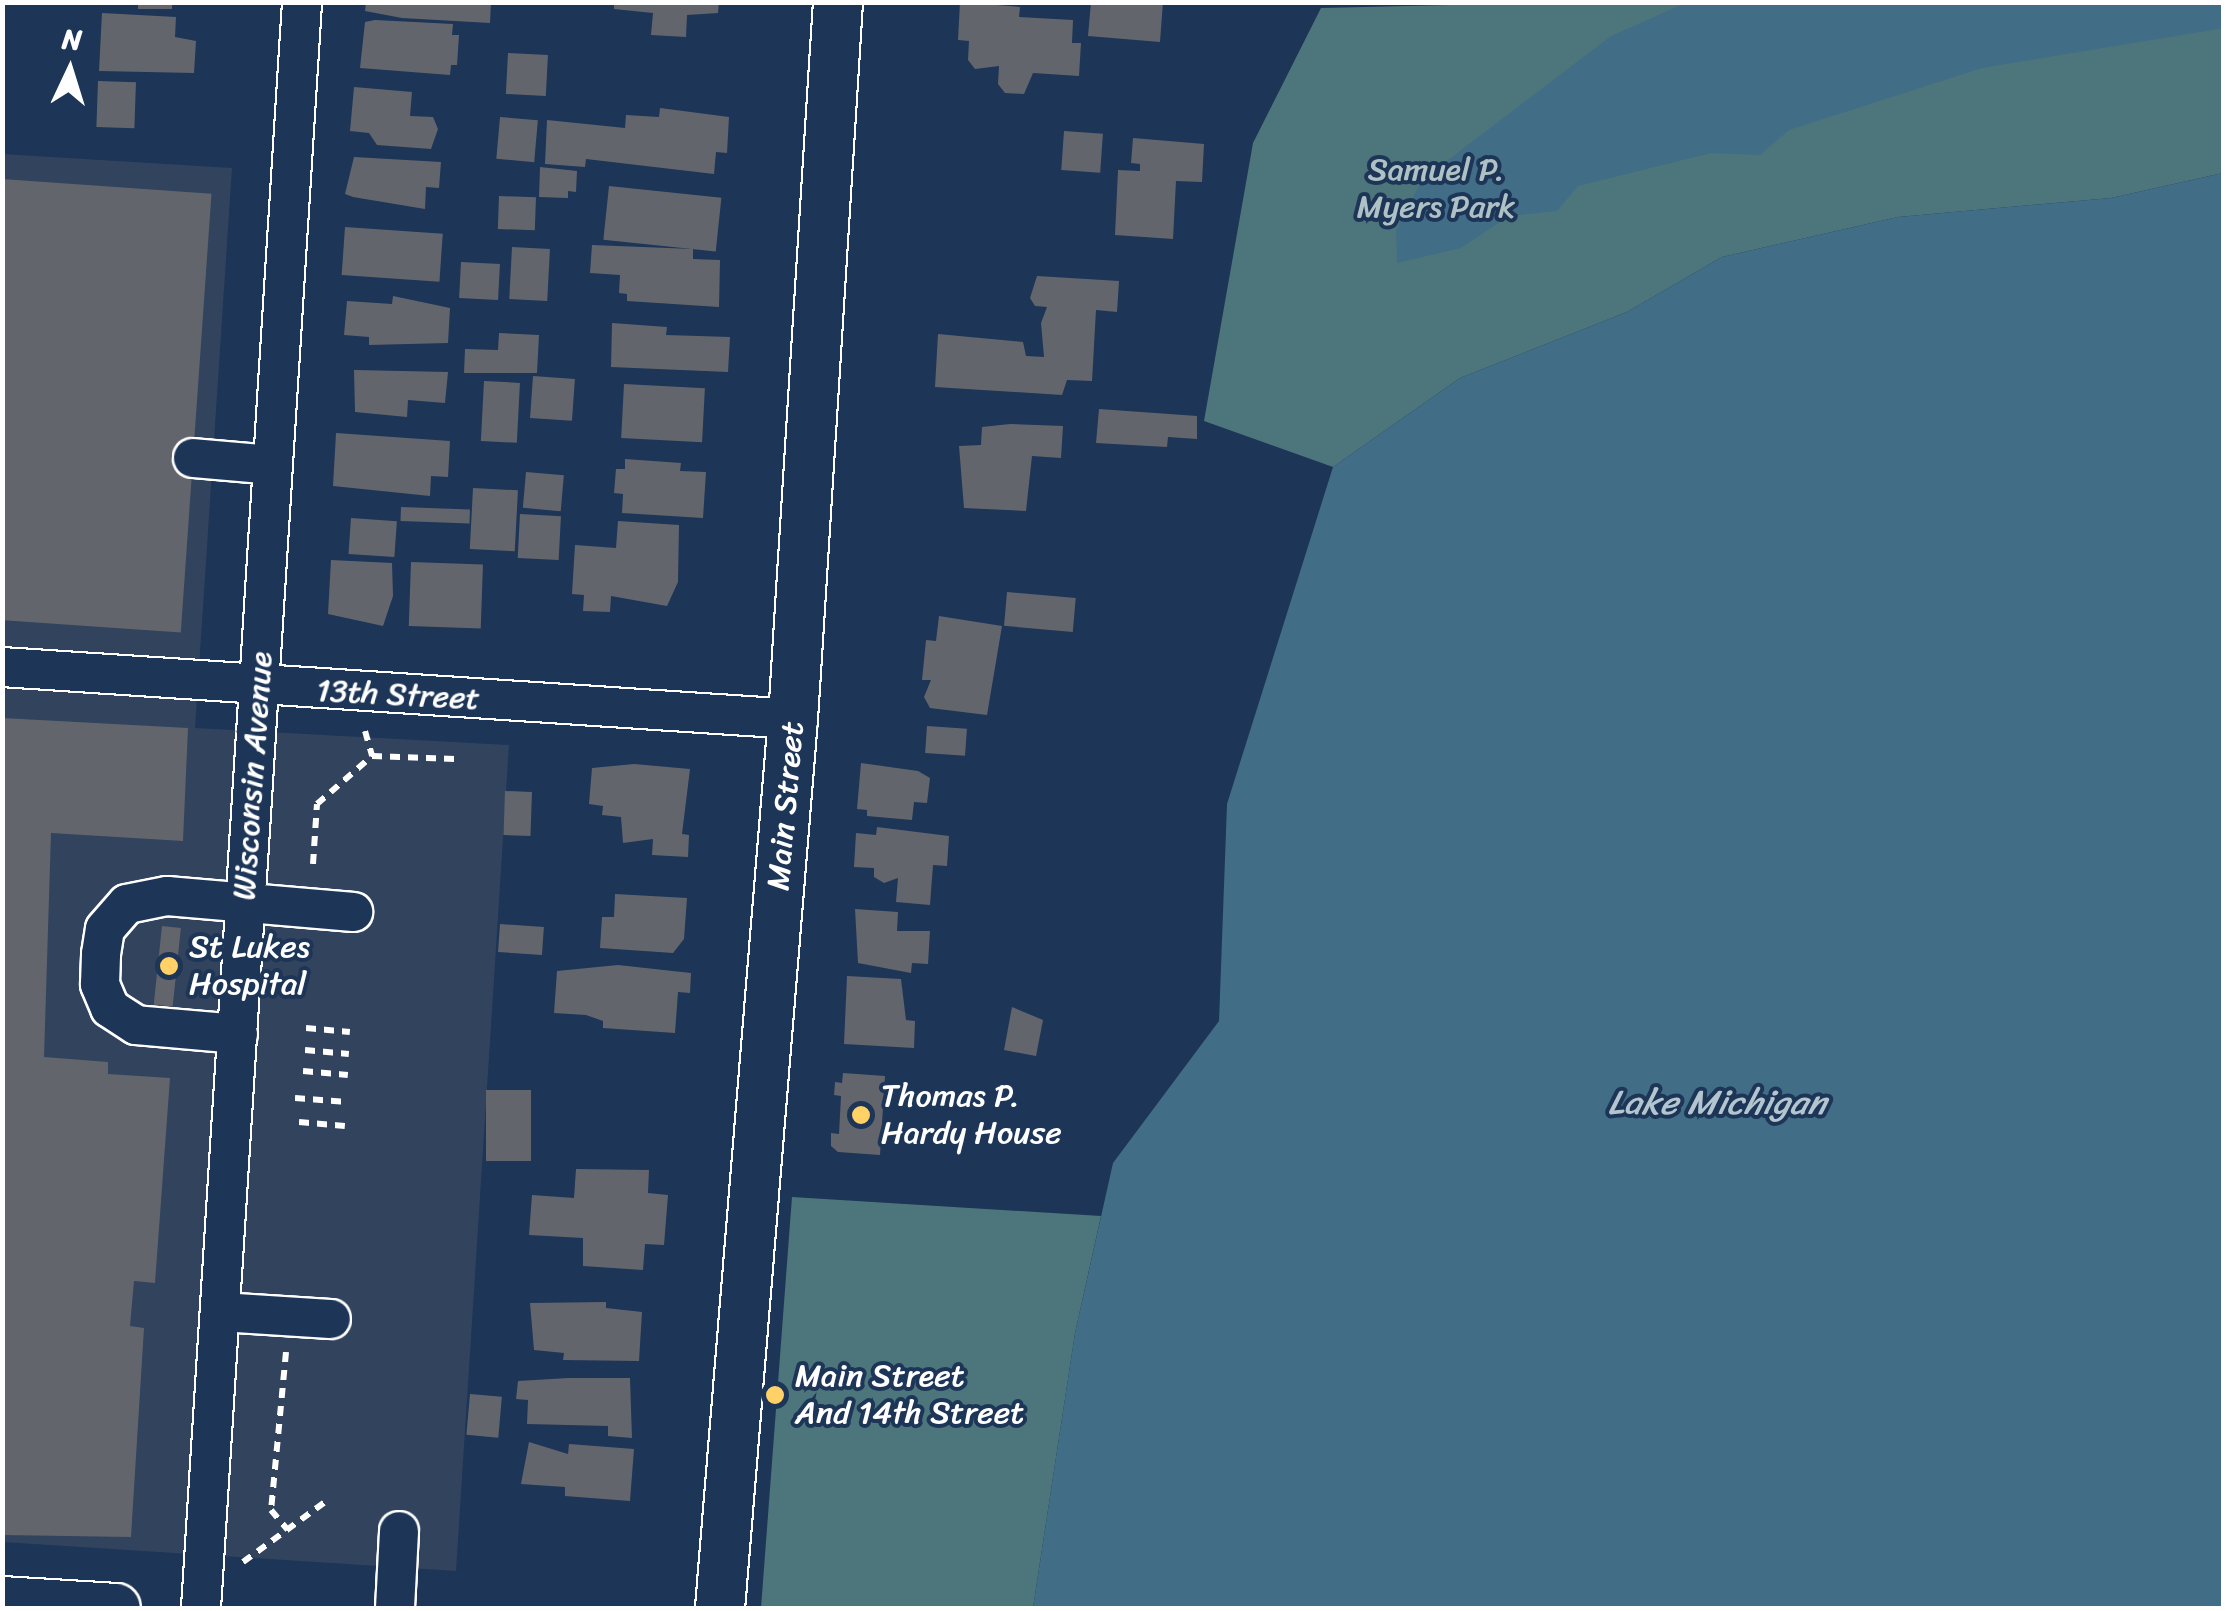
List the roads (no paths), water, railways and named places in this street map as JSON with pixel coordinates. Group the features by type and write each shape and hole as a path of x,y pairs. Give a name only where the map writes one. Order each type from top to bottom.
{"main road":[{"name":"Main Street","path":"720,1608 793,719 838,2"},
{"path":"2,1601 116,1608"}],"street":[{"name":"Wisconsin Avenue","path":"202,1608 302,2"},
{"path":"193,458 273,465"},
{"name":"13th Street","path":"2,668 793,719"},
{"path":"238,1034 136,1025 110,1008 100,984 105,929 127,904 167,896 353,912"},
{"path":"220,1312 331,1318"},
{"path":"395,1608 399,1531"}],"water":[{"path":"1688,2 2223,2 2224,28 1982,68 1789,130 1760,155 1711,153 1578,186 1557,211 1509,216 1461,248 1397,263 1396,230 1422,180 1611,36"},
{"name":"Lake Michigan","path":"2223,173 2223,1608 1033,1608 1075,1333 1113,1163 1219,1021 1227,804 1333,467 1460,378 1627,312 1722,257 1898,217 2111,198"}],"place":[{"name":"St Lukes Hospital","path":"169,966"},
{"name":"Thomas P. Hardy House","path":"861,1115"},
{"name":"Main Street And 14th Street","path":"775,1395"}],"park label":[{"name":"Samuel P. Myers Park","path":"1436,190"}]}
